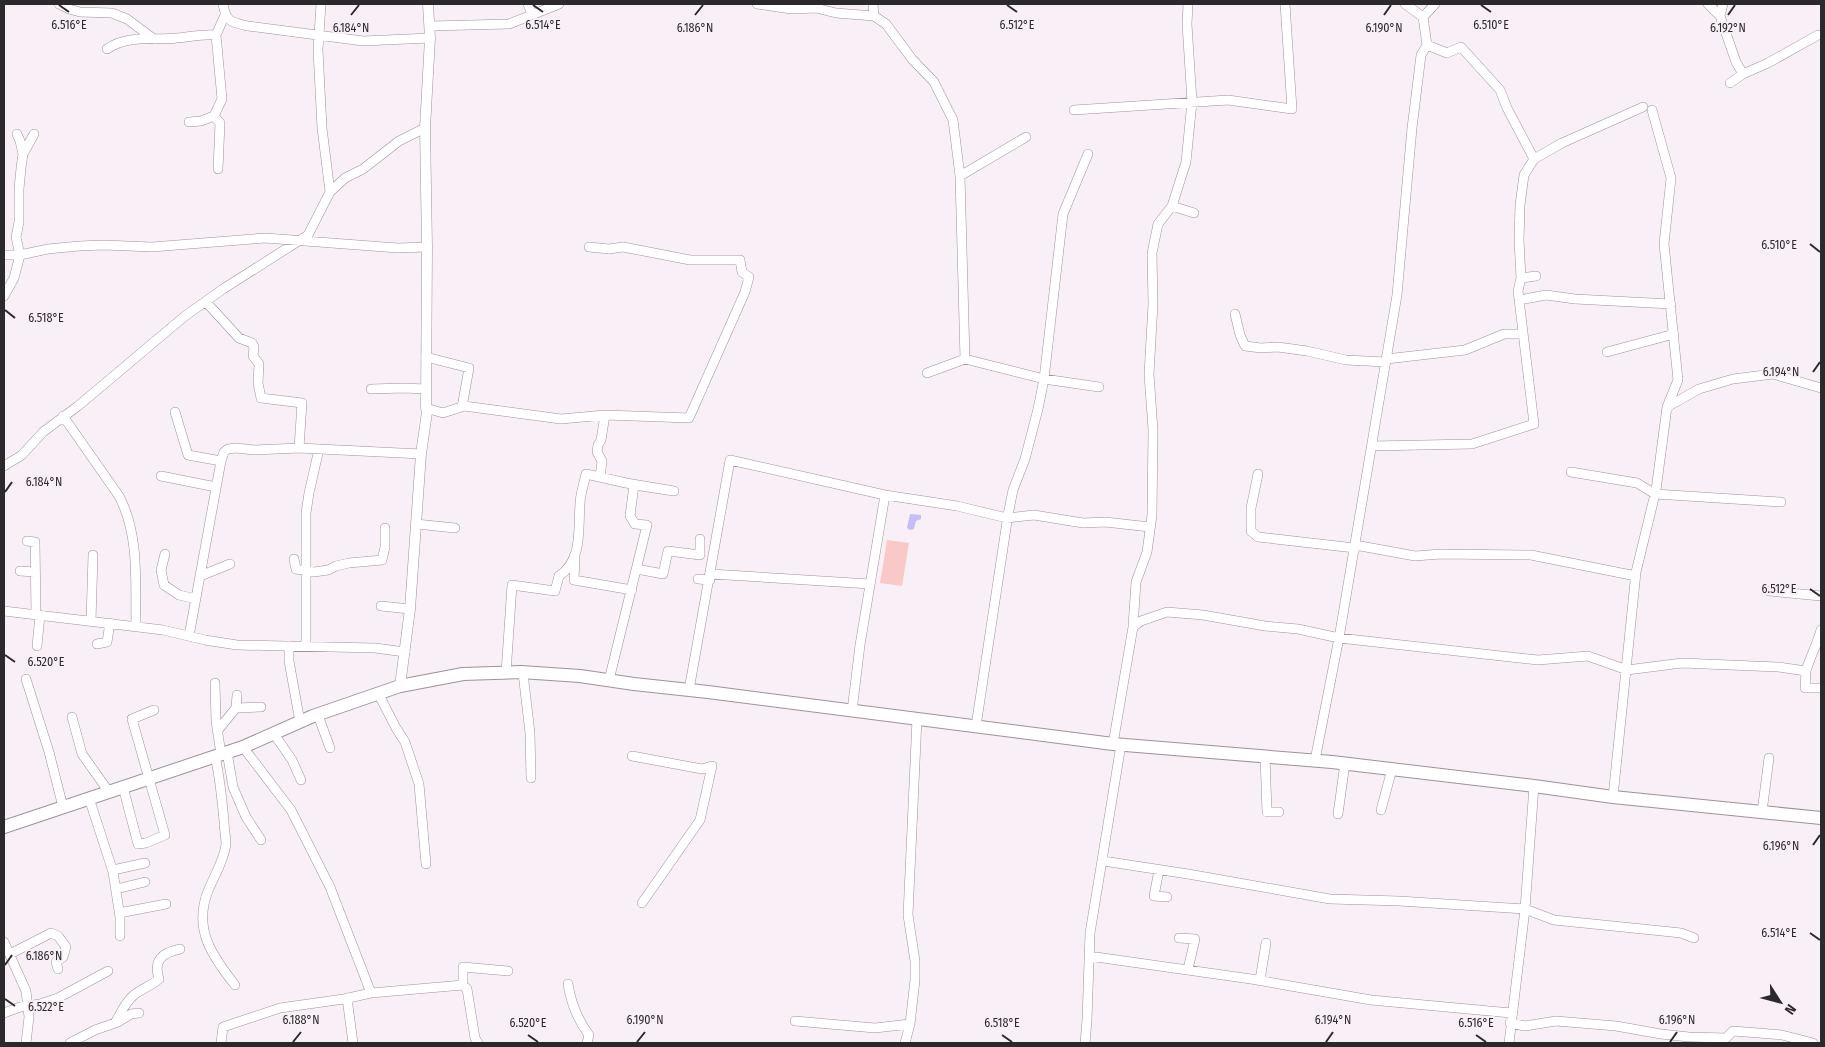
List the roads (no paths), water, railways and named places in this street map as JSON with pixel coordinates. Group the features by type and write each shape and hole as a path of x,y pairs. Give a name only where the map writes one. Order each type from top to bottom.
{"main road":[{"path":"4,827 243,747 318,715 400,686 463,674 506,673 580,676 1117,744 1345,763 1613,797 1821,818"}],"street":[{"path":"59,4 80,12 112,13 127,19 154,39"},
{"path":"223,4 225,15 230,21 248,26 362,42 430,38"},
{"path":"321,4 318,50 322,128 330,192"},
{"path":"400,686 410,609 421,454 427,412 425,128 430,38 428,4"},
{"path":"528,4 532,14"},
{"path":"430,26 509,24 559,4"},
{"path":"757,4 791,9 816,8 836,13 874,16 886,24 912,59 934,82 952,120 960,176 965,359"},
{"path":"873,4 874,16"},
{"path":"1085,1043 1090,933 1103,861 1133,627 1136,582 1147,552 1150,527 1153,469 1153,430 1149,374 1153,304 1152,253 1158,224 1172,206 1186,162 1192,102 1187,24 1188,4"},
{"path":"1074,110 1228,100 1292,109 1285,4"},
{"path":"1405,4 1424,17"},
{"path":"1315,760 1340,638 1397,295 1410,146 1421,55 1427,45 1424,17 1435,4"},
{"path":"1708,4 1720,16 1736,62 1743,74"},
{"path":"1720,16 1723,4"},
{"path":"189,122 201,121 214,116 222,98 216,35 225,15"},
{"path":"107,49 139,38 154,39 178,38 190,35 216,35"},
{"path":"1730,83 1743,74 1768,63 1818,35"},
{"path":"1427,45 1447,53 1461,48 1479,66 1500,90 1507,108 1534,159"},
{"path":"1372,446 1472,444 1534,424 1518,291 1521,278 1520,205 1524,175 1534,159 1562,143 1647,108 1672,178 1664,244 1678,380 1667,407 1655,494 1636,576 1613,797"},
{"path":"214,116 220,123 218,169"},
{"path":"4,466 22,455 43,432 78,406 163,334 206,302 299,239 308,235 330,192 345,178 363,169 399,141 425,128"},
{"path":"4,296 14,278 20,255 16,237 23,154 17,134"},
{"path":"23,154 34,134"},
{"path":"960,176 1026,137"},
{"path":"976,726 1007,518 1013,490 1025,459 1044,379 1063,214 1088,154"},
{"path":"1172,206 1194,213"},
{"path":"4,255 20,255 48,249 79,246 152,247 253,238 299,239 398,248 427,247"},
{"path":"426,408 443,413 464,406 561,419 605,415 690,418 745,292 749,277 742,272 740,260 690,260 624,247 609,249 589,247"},
{"path":"1521,278 1536,276"},
{"path":"1519,300 1546,295 1575,299 1671,304"},
{"path":"206,302 239,338 252,343 254,347 253,356 259,364 258,383 261,398 302,403 299,448"},
{"path":"1235,314 1245,346 1261,348 1278,347 1307,351 1346,360 1386,361 1465,350 1504,334 1522,334"},
{"path":"1607,352 1674,334"},
{"path":"426,357 469,368 462,406"},
{"path":"927,373 965,359 1044,379 1099,387"},
{"path":"1667,407 1699,389 1733,378 1773,374 1821,388"},
{"path":"371,389 426,389"},
{"path":"175,412 188,455 220,461"},
{"path":"605,415 597,452 602,461 600,477 626,483"},
{"path":"63,416 126,508 135,544 136,626"},
{"path":"189,636 220,461 224,452 228,449 299,448 421,454"},
{"path":"306,646 306,514 319,449"},
{"path":"689,690 711,577 730,460 885,495 957,506 1007,518 1034,515 1083,523 1105,522 1150,527"},
{"path":"1571,472 1637,483 1655,494 1781,502"},
{"path":"609,680 632,590 647,525 635,524 630,516 634,486 674,491 586,474 580,502 574,580 632,590"},
{"path":"1258,474 1251,508 1251,531 1258,537 1355,547 1415,556 1441,554 1531,555 1636,576"},
{"path":"161,476 216,487"},
{"path":"852,710 860,646 885,495"},
{"path":"416,524 455,528"},
{"path":"294,559 296,569 306,572 328,570 349,563 382,560 385,547 385,528"},
{"path":"637,569 663,574 668,551 700,555 700,539"},
{"path":"27,541 35,542 38,615 37,646"},
{"path":"165,554 161,570 164,585 179,595 196,599"},
{"path":"91,621 93,555"},
{"path":"506,673 512,585 555,591 559,576 568,570 575,556"},
{"path":"200,576 230,564"},
{"path":"20,571 35,572"},
{"path":"698,579 711,577 870,584"},
{"path":"1770,591 1821,596"},
{"path":"381,606 410,609"},
{"path":"4,611 136,626 237,645 375,648 404,652"},
{"path":"1133,627 1141,621 1167,612 1203,615 1265,626 1298,629 1340,638 1538,660 1588,656 1627,670 1682,663 1778,667 1806,671"},
{"path":"97,644 107,642 110,623"},
{"path":"1821,630 1806,671 1805,688 1821,688"},
{"path":"289,646 289,661 300,722"},
{"path":"523,673 530,733 531,778"},
{"path":"26,679 49,752 63,807"},
{"path":"215,683 221,754 220,781 226,844 220,866 203,906 202,922 210,947 220,966 235,985"},
{"path":"378,693 405,742 419,784 426,864"},
{"path":"218,730 236,708 237,695"},
{"path":"236,708 261,707"},
{"path":"123,787 138,844 165,835 132,719 154,710"},
{"path":"318,715 330,748"},
{"path":"72,717 82,754 109,792"},
{"path":"905,1043 910,1024 915,980 915,961 908,915 917,719"},
{"path":"274,734 292,760 301,780"},
{"path":"243,747 291,810 330,887 371,993"},
{"path":"221,754 246,817 261,840"},
{"path":"632,756 702,769 712,766 700,820 642,903"},
{"path":"1265,756 1267,812 1279,812"},
{"path":"1762,812 1769,758"},
{"path":"1338,814 1345,763"},
{"path":"1381,810 1392,769"},
{"path":"1508,1043 1525,909 1534,786"},
{"path":"89,798 113,870 120,936"},
{"path":"1103,861 1330,899 1399,901 1525,909 1554,920 1662,930 1681,933 1694,938"},
{"path":"113,870 145,863"},
{"path":"1159,870 1154,896 1167,897"},
{"path":"116,889 145,882"},
{"path":"119,913 166,904"},
{"path":"10,954 51,933 58,936 66,947 63,957 56,962 58,969"},
{"path":"1179,938 1195,939 1188,969"},
{"path":"4,942 26,991 28,1005 26,1043"},
{"path":"1260,980 1266,943"},
{"path":"115,1023 125,1005 134,995 151,986 159,979 156,968 165,952 180,949"},
{"path":"1089,956 1260,980 1372,1000 1511,1013"},
{"path":"478,1043 475,1038 467,989 463,986 463,968 508,971"},
{"path":"4,1014 28,1005 40,1004 58,998 108,971"},
{"path":"568,984 575,1011 589,1035 587,1043"},
{"path":"221,1043 223,1027 280,1008 371,993 463,986"},
{"path":"347,998 353,1043"},
{"path":"72,1043 95,1030 115,1023 131,1014 139,1013"},
{"path":"795,1021 874,1028 910,1024"},
{"path":"1510,1023 1525,1026 1556,1021 1616,1026 1689,1037 1726,1038 1733,1031 1782,1035 1813,1043"}]}
